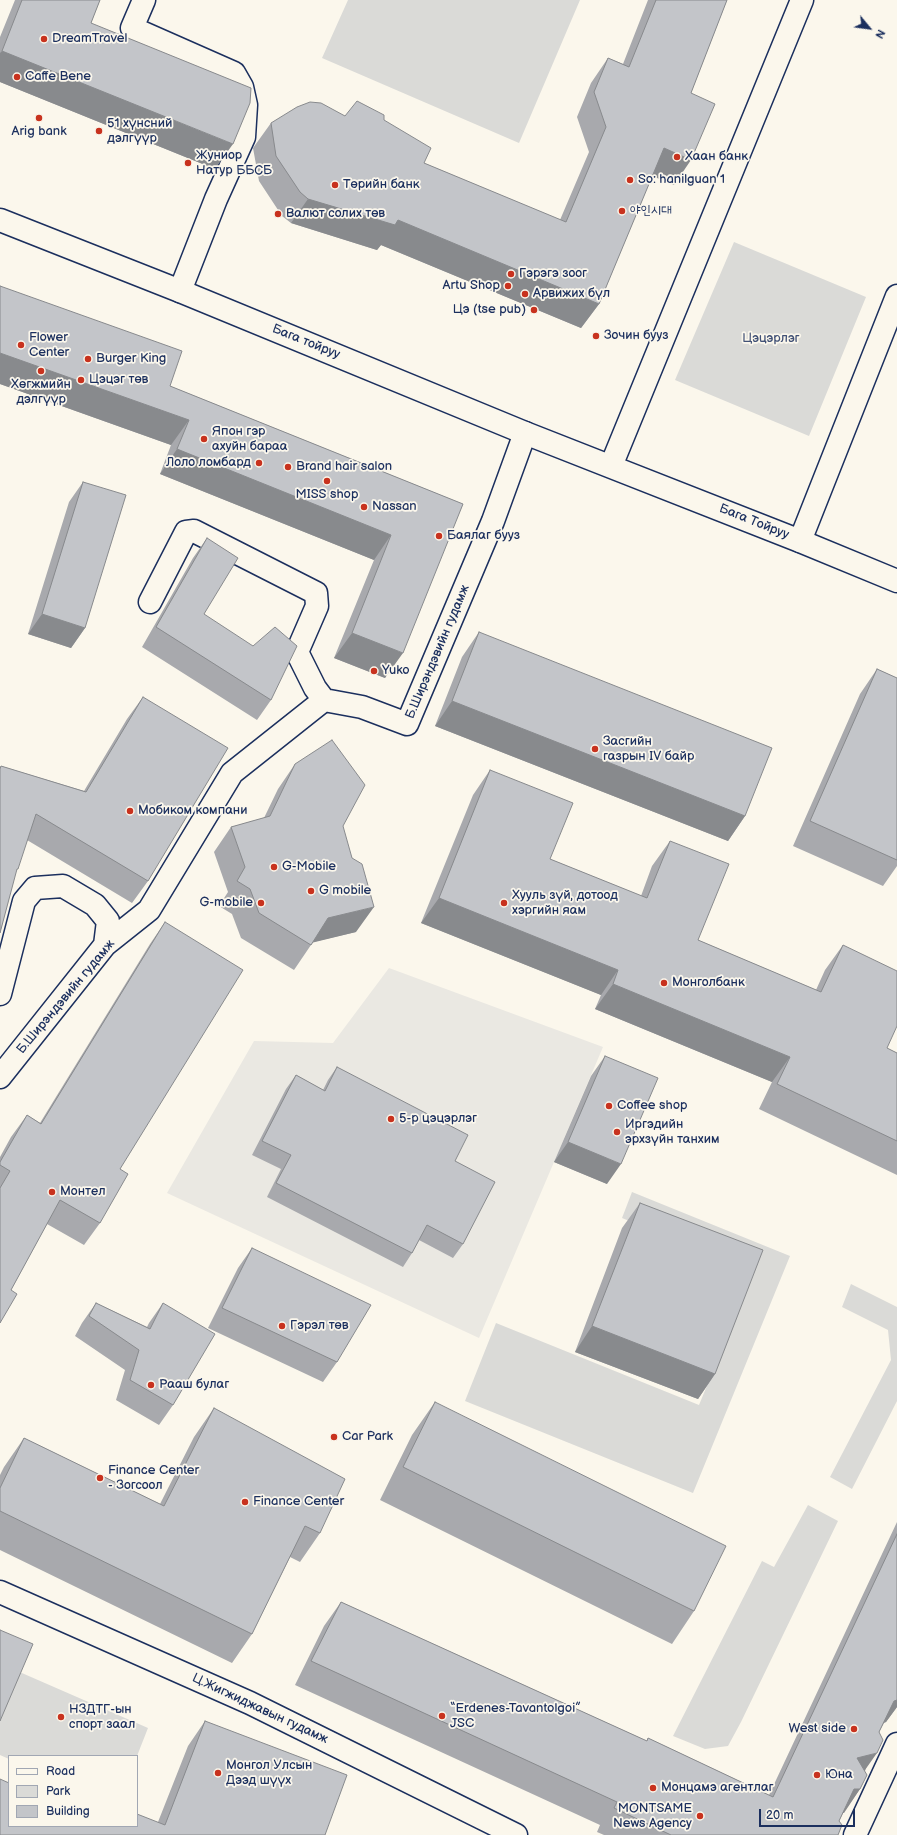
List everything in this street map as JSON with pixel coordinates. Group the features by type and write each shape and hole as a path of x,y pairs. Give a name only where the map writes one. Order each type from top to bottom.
{"street":[{"path":"144,0 132,28 234,73 242,87 246,105 244,137 216,199 180,291"},
{"path":"611,466 802,0"},
{"name":"Бага тойруу","path":"0,220 180,291 525,433 611,466"},
{"path":"800,541 897,296"},
{"name":"Б.Ширэндэвийн гудамж","path":"0,1077 105,945 149,910 232,773 324,700 362,707 407,724 493,521 525,433"},
{"name":"Бага Тойруу","path":"611,466 897,581"},
{"path":"150,602 186,532 194,531 316,593 317,606 297,652 315,688 324,700"},
{"path":"0,994 24,901 35,888 63,886 95,905 108,921 105,945"},
{"name":"Ц.Жигжиджавын гудамж","path":"0,1592 250,1703 516,1835"},
{"path":"854,1835 897,1744"}],"shaded area":[{"name":"5-р цэцэрлэг","path":"389,968 603,1047 479,1338 167,1193 254,1041 333,1043"}],"green space":[{"path":"348,0 580,0 519,143 322,58"},
{"name":"Цэцэрлэг","path":"734,242 866,297 809,436 675,380"},
{"path":"632,1192 790,1256 693,1493 465,1401 496,1323 699,1405 754,1272 622,1218"},
{"path":"851,1284 897,1307 897,1401 852,1489 830,1477 891,1360 888,1330 842,1307"},
{"path":"808,1505 838,1521 728,1746 705,1749 673,1736 762,1561 774,1567"},
{"name":"НЗДТГ-ын спорт заал","path":"15,1670 148,1728 137,1755 8,1755 8,1759 0,1755 0,1705"}],"building":[{"path":"22,0 100,0 91,23 251,88 250,103 233,144 2,51"},
{"path":"656,0 727,0 691,93 715,104 691,160 664,148 599,304 398,220 395,225 308,199 300,192 276,156 271,123 297,107 310,102 321,103 345,116 357,101 384,115 384,120 431,148 424,163 566,222 606,127 594,92 608,58 629,67"},
{"path":"0,286 182,351 170,386 463,504 403,653 352,633 391,535 177,449 189,420 0,353"},
{"path":"83,482 126,495 85,628 42,614"},
{"path":"207,538 238,558 204,614 253,646 275,627 297,646 271,700 156,627"},
{"path":"479,632 772,748 745,816 452,701"},
{"path":"877,669 897,678 897,860 810,821"},
{"name":"Мобиком компани","path":"143,697 228,748 148,881 36,814 17,869 0,933 1,766 86,792"},
{"name":"G-Mobile","path":"332,740 365,785 343,826 352,858 362,864 374,907 328,918 311,945 259,913 250,889 237,881 245,867 231,827 270,816 295,764"},
{"path":"490,770 573,803 550,859 647,898 670,841 729,864 698,940 821,992 843,945 897,971 897,1026 887,1048 897,1053 897,1141 777,1084 790,1057 613,984 618,970 439,898"},
{"path":"165,922 243,970 120,1169 128,1174 100,1223 60,1200 11,1290 17,1294 0,1323 0,1188 10,1171 0,1165 0,1162 27,1115 41,1124"},
{"path":"605,1056 658,1078 621,1164 568,1142"},
{"path":"337,1067 468,1135 455,1161 495,1182 463,1244 427,1225 412,1253 276,1183 291,1155 262,1141 296,1075 325,1091"},
{"path":"640,1203 763,1250 715,1374 592,1326"},
{"name":"Гэрэл төв","path":"252,1248 371,1305 337,1362 222,1308"},
{"path":"96,1303 150,1329 163,1303 215,1334 173,1405 130,1380 139,1350 89,1316"},
{"path":"435,1402 726,1546 694,1611 403,1467"},
{"path":"214,1408 345,1479 320,1533 305,1526 252,1634 0,1511 0,1488 24,1438 164,1506"},
{"path":"897,1534 897,1700 894,1701 879,1732 883,1740 877,1753 857,1758 867,1775 860,1789 854,1789 839,1821 842,1825 838,1835 671,1835 614,1808 617,1802 311,1661 341,1602 647,1741 648,1738 773,1797"},
{"path":"0,1630 33,1644 0,1721"},
{"path":"205,1721 347,1775 325,1835 0,1835 0,1779 8,1783 8,1827 138,1827 138,1814 165,1825"}],"place":[{"name":"DreamTravel","path":"44,39"},
{"name":"Caffe Bene","path":"17,77"},
{"name":"Arig bank","path":"39,118"},
{"name":"51 хүнсний дэлгүүр","path":"99,131"},
{"name":"Хаан банк","path":"677,157"},
{"name":"Жуниор Натур ББСБ","path":"188,163"},
{"name":"So: hanilguan 1","path":"630,180"},
{"name":"Төрийн банк","path":"335,185"},
{"name":"야인시대","path":"622,211"},
{"name":"Валют солих төв","path":"278,214"},
{"name":"Гэрэгэ зоог","path":"511,274"},
{"name":"Artu Shop","path":"508,286"},
{"name":"Арвижих бүл","path":"525,294"},
{"name":"Цэ (tse pub)","path":"534,310"},
{"name":"Зочин бууз","path":"596,336"},
{"name":"Flower Center","path":"21,345"},
{"name":"Burger King","path":"88,359"},
{"name":"Хөгжмийн дэлгүүр","path":"41,371"},
{"name":"Цэцэг төв","path":"81,380"},
{"name":"Япон гэр ахуйн бараа","path":"204,439"},
{"name":"Лоло ломбард","path":"259,463"},
{"name":"Brand hair salon","path":"288,467"},
{"name":"MISS shop","path":"327,481"},
{"name":"Nassan","path":"364,507"},
{"name":"Баялаг бууз","path":"439,536"},
{"name":"Yuko","path":"374,671"},
{"name":"Засгийн газрын IV байр","path":"595,749"},
{"name":"Мобиком компани","path":"130,811"},
{"name":"G-Mobile","path":"274,867"},
{"name":"G mobile","path":"311,891"},
{"name":"G-mobile","path":"261,903"},
{"name":"Хууль зүй, дотоод хэргийн яам","path":"504,903"},
{"name":"Монголбанк","path":"664,983"},
{"name":"Coffee shop","path":"609,1106"},
{"name":"5-р цэцэрлэг","path":"391,1119"},
{"name":"Иргэдийн эрхзүйн танхим","path":"617,1132"},
{"name":"Монтел","path":"52,1192"},
{"name":"Гэрэл төв","path":"282,1326"},
{"name":"Рааш булаг","path":"151,1385"},
{"name":"Car Park","path":"334,1437"},
{"name":"Finance Center - Зогсоол","path":"100,1478"},
{"name":"Finance Center","path":"245,1502"},
{"name":"“Erdenes-Tavantolgoi” JSC","path":"442,1716"},
{"name":"НЗДТГ-ын спорт заал","path":"61,1717"},
{"name":"West side","path":"854,1729"},
{"name":"Монгол Улсын Дээд шүүх","path":"218,1773"},
{"name":"Юна","path":"817,1775"},
{"name":"Монцамэ агентлаг","path":"653,1788"},
{"name":"MONTSAME News Agency","path":"700,1816"}]}
